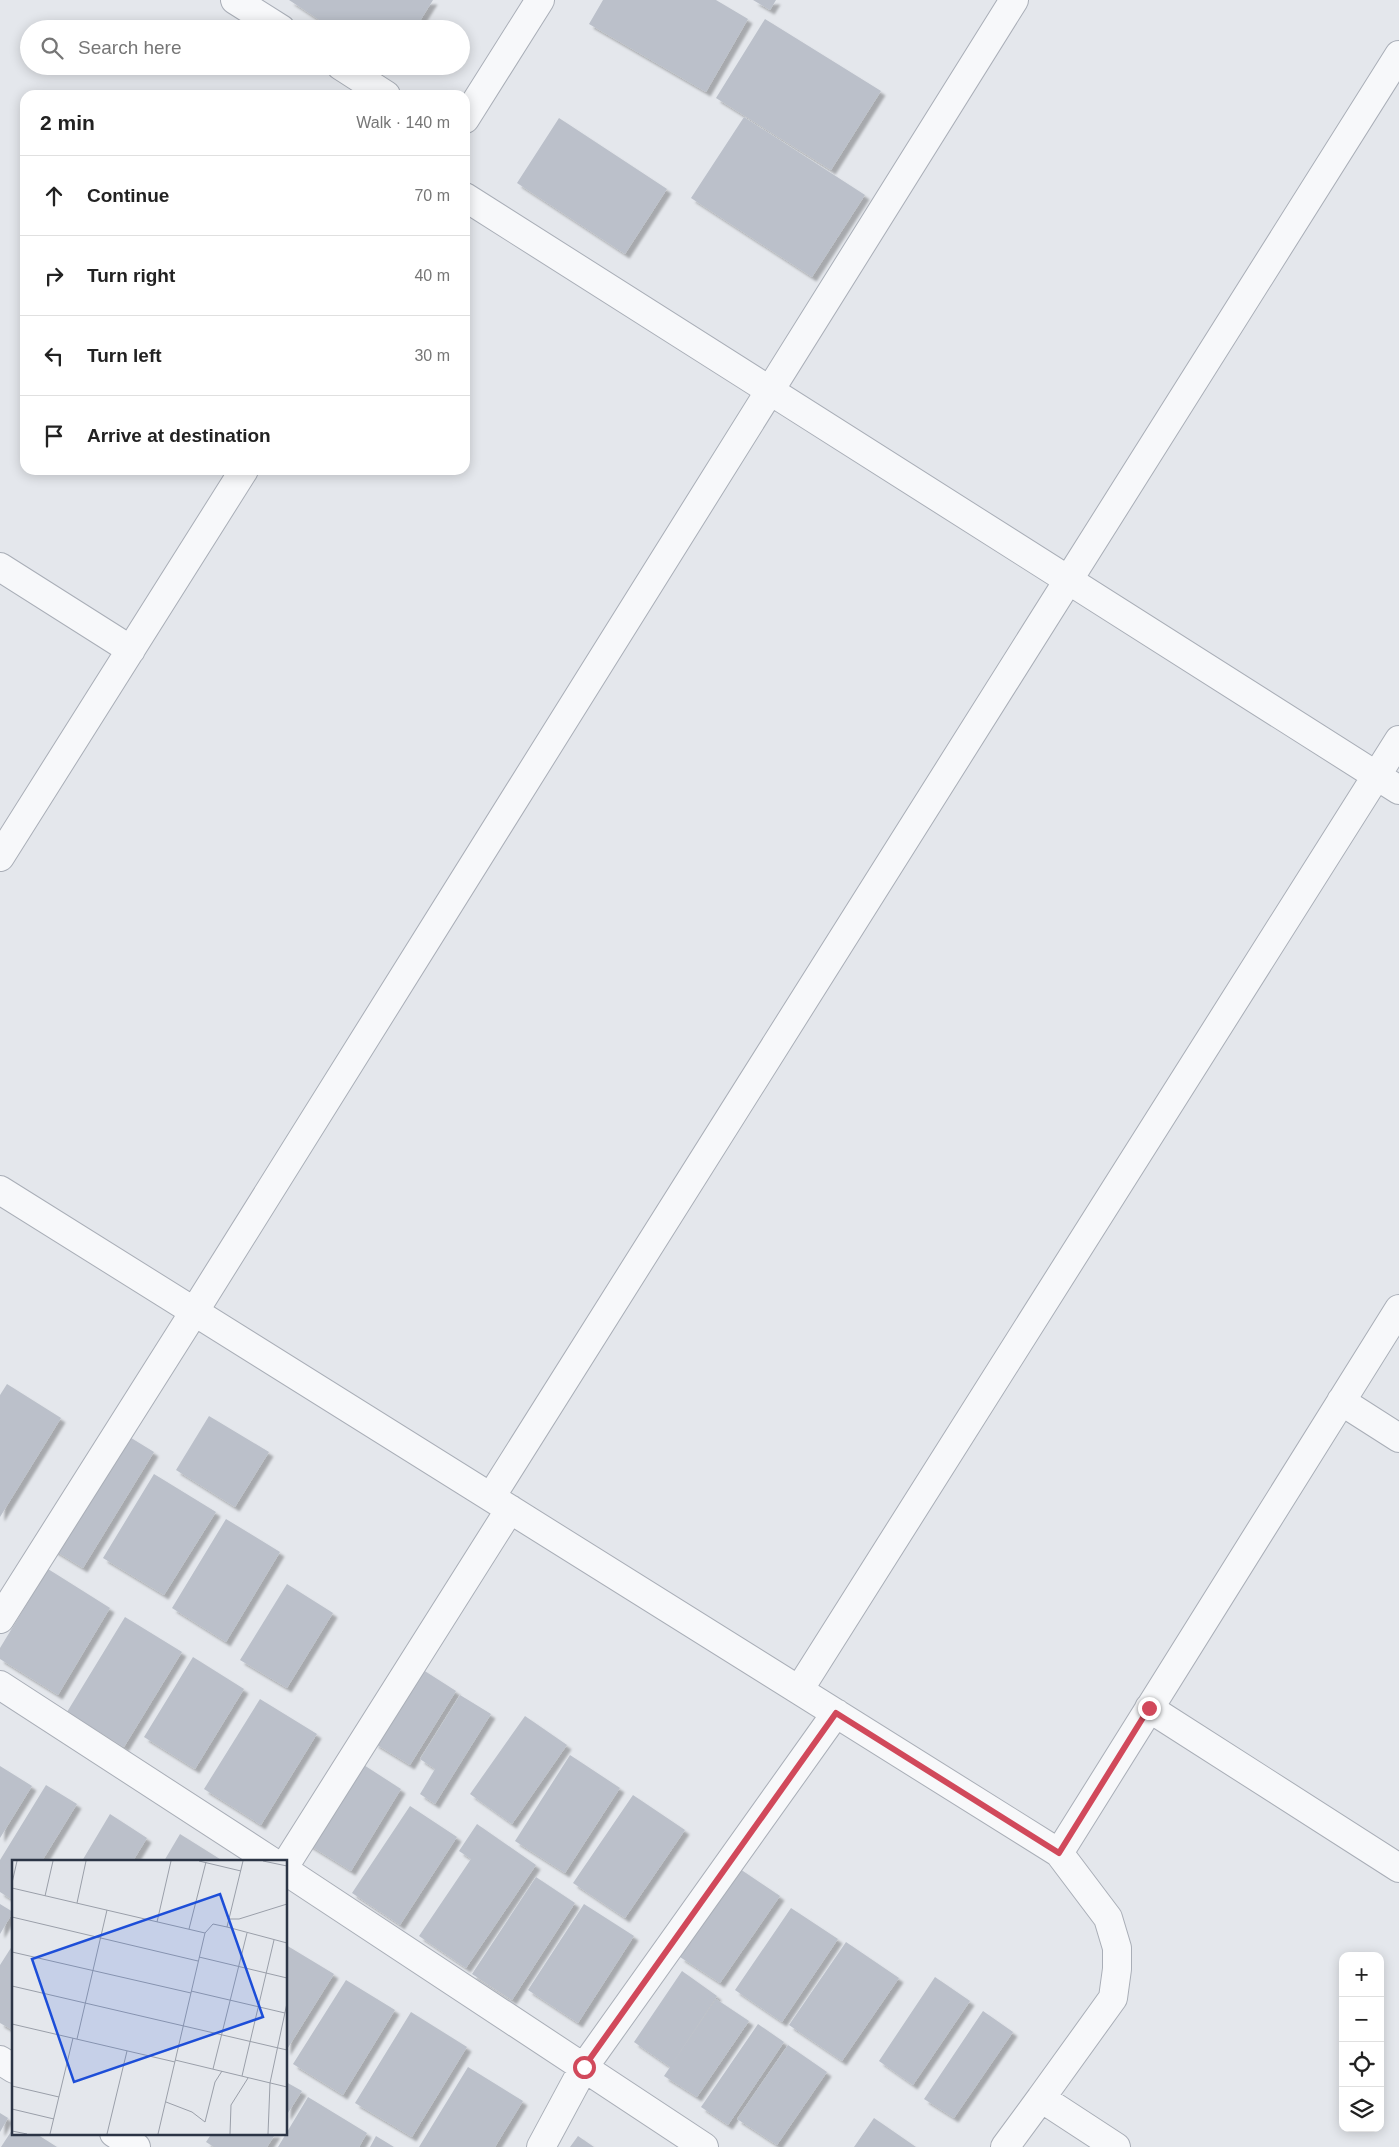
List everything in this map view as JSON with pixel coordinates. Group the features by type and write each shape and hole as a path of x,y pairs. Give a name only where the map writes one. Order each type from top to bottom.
{"street":[{"path":"235,0 267,20"},
{"path":"470,111 540,0"},
{"path":"0,1619 1014,0"},
{"path":"288,1861 500,1503 1068,580 1399,55"},
{"path":"355,75 378,90"},
{"path":"470,200 1388,783"},
{"path":"0,857 241,475"},
{"path":"0,567 131,650"},
{"path":"799,1690 1388,783 1399,740"},
{"path":"0,1190 1059,1853 1108,1918 1117,1948 1117,1969 1113,1998 1005,2147"},
{"path":"1059,1853 1399,1309"},
{"path":"1341,1401 1399,1438"},
{"path":"0,1685 268,1860"},
{"path":"1149,1708 1399,1868"},
{"path":"541,2147 584,2067 836,1713"},
{"path":"288,1872 704,2147"},
{"path":"0,2060 12,2068"},
{"path":"1041,2098 1116,2147"}],"building":[{"path":"289,0 433,0 421,20 319,20"},
{"path":"603,0 716,0 748,19 706,92 589,24"},
{"path":"753,0 776,0 770,10"},
{"path":"765,19 881,91 831,170 716,98"},
{"path":"744,117 865,195 812,277 691,198"},
{"path":"559,118 667,189 625,254 517,183"},
{"path":"7,1384 61,1418 0,1517 0,1395"},
{"path":"209,1416 269,1452 235,1507 176,1470"},
{"path":"123,1433 154,1452 83,1568 52,1549"},
{"path":"154,1474 216,1512 164,1595 103,1558"},
{"path":"226,1519 280,1552 226,1642 172,1608"},
{"path":"48,1569 110,1608 58,1695 0,1659 0,1648"},
{"path":"287,1584 333,1613 287,1688 240,1660"},
{"path":"125,1617 182,1652 124,1747 67,1712"},
{"path":"193,1657 244,1689 195,1769 144,1737"},
{"path":"420,1668 456,1691 410,1765 374,1743"},
{"path":"460,1695 491,1714 435,1804 420,1794 435,1769 420,1759"},
{"path":"260,1699 317,1734 261,1825 204,1789"},
{"path":"525,1716 567,1745 512,1824 470,1794"},
{"path":"570,1755 620,1788 565,1873 515,1841"},
{"path":"356,1760 401,1789 351,1871 306,1843"},
{"path":"0,1766 32,1786 0,1838"},
{"path":"46,1785 77,1804 43,1860 12,1860 12,1900 0,1892 0,1860"},
{"path":"633,1795 685,1830 625,1918 573,1883"},
{"path":"410,1806 457,1837 400,1925 352,1893"},
{"path":"110,1814 147,1838 134,1860 83,1860"},
{"path":"477,1824 536,1865 466,1968 419,1936 471,1859 459,1851"},
{"path":"180,1834 221,1860 165,1860"},
{"path":"740,1869 780,1896 720,1983 680,1957"},
{"path":"536,1877 575,1903 512,2000 472,1974"},
{"path":"0,1904 12,1911 12,1914 0,1934"},
{"path":"584,1904 634,1936 578,2023 528,1990"},
{"path":"791,1908 838,1939 782,2022 735,1990"},
{"path":"846,1942 899,1978 842,2061 789,2025"},
{"path":"12,1946 12,2030 0,2023 0,1965"},
{"path":"288,1946 334,1974 288,2048"},
{"path":"682,1971 717,1996 670,2067 634,2042"},
{"path":"935,1977 970,2001 913,2085 879,2061"},
{"path":"346,1980 395,2010 343,2095 293,2064"},
{"path":"716,1999 749,2021 697,2097 664,2076"},
{"path":"983,2011 1013,2032 954,2118 924,2099"},
{"path":"411,2012 467,2047 412,2137 355,2103"},
{"path":"758,2024 784,2042 728,2125 701,2107"},
{"path":"788,2045 827,2072 777,2145 737,2119"},
{"path":"468,2067 523,2101 495,2147 419,2147"},
{"path":"288,2083 302,2091 288,2113"},
{"path":"308,2097 367,2133 359,2147 278,2147 286,2134 288,2134 288,2130"},
{"path":"0,2113 8,2118 0,2132"},
{"path":"874,2118 916,2147 854,2147"},
{"path":"12,2130 12,2134 37,2134 57,2147 1,2147"},
{"path":"211,2134 275,2134 267,2147 214,2147 206,2142"},
{"path":"376,2136 394,2147 370,2147"},
{"path":"578,2136 594,2147 570,2147"}],"route":[{"path":"584,2067 836,1713 1059,1853 1149,1708"}]}
